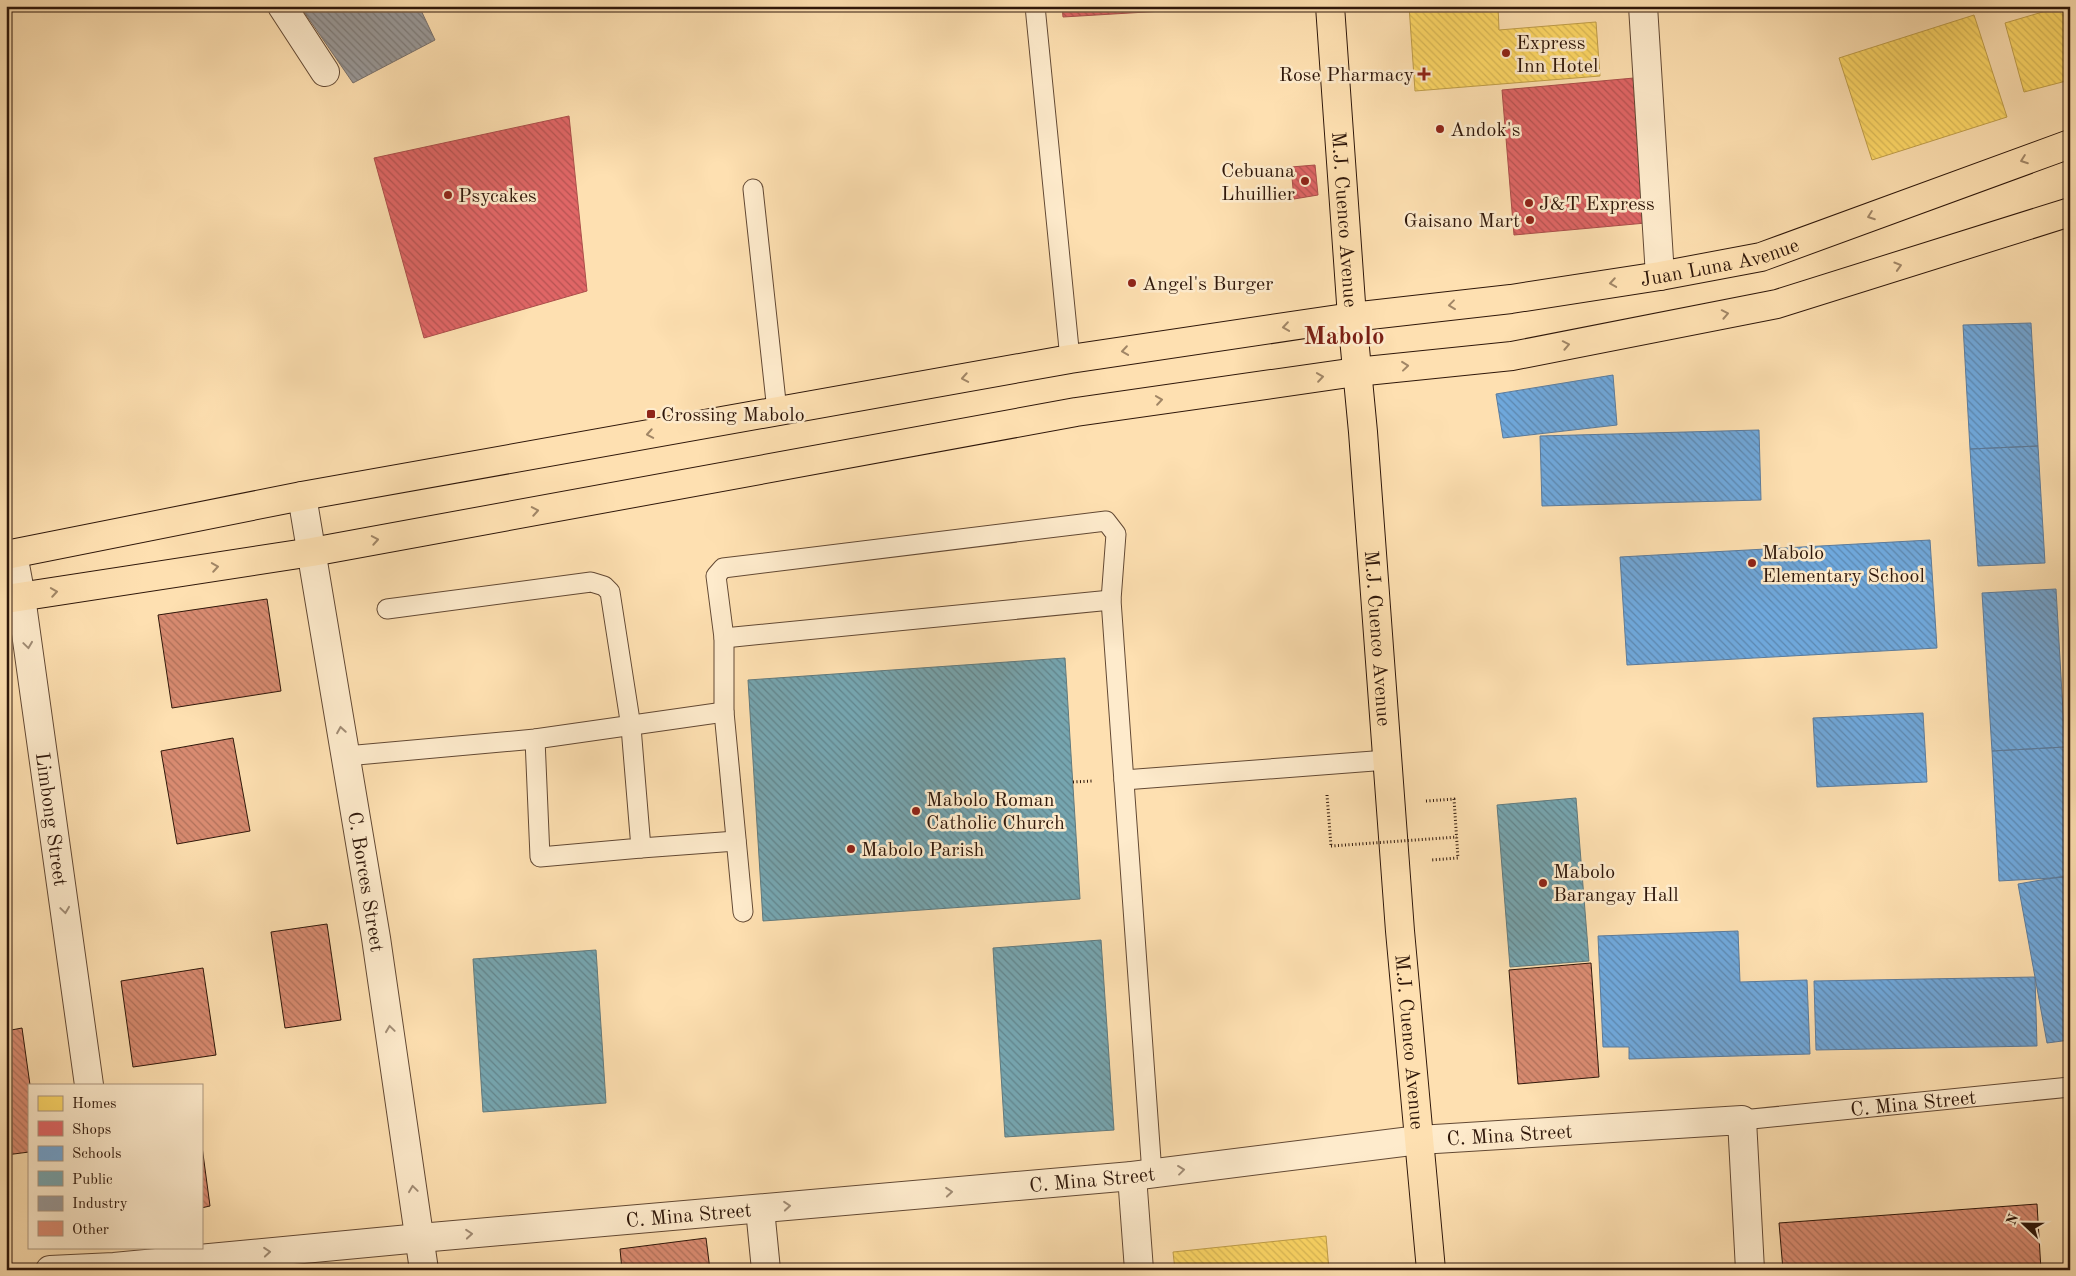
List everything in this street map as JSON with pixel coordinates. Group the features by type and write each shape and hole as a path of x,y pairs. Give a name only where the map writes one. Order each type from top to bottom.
{"main road":[{"name":"M.J. Cuenco Avenue","path":"1330,6 1356,372 1363,432 1387,760 1431,1270"},
{"name":"Juan Luna Avenue","path":"10,554 302,496 1070,359 1352,317 1512,299 1660,276 1761,257 2070,144"},
{"path":"14,598 312,552 1076,412 1356,372 1512,356 1777,304 2070,212"}],"street":[{"path":"282,6 325,72"},
{"path":"1643,6 1660,276"},
{"name":"C. Borces Street","path":"302,496 376,938 424,1270"},
{"name":"Limbong Street","path":"10,554 14,598 89,1084"},
{"path":"1742,1120 1750,1270"},
{"name":"C. Mina Street","path":"50,1270 113,1261 420,1238 1142,1175 1419,1140 1742,1120"},
{"path":"1139,1270 1142,1175"},
{"path":"760,1209 766,1270"}],"lane":[{"path":"1035,6 1070,359"},
{"path":"753,189 777,411"},
{"path":"743,912 724,712 724,638 716,576 723,568 1106,522 1116,534 1111,600 1124,780 1142,1175"},
{"path":"387,609 591,582 604,586 610,592 631,727 641,848"},
{"path":"724,638 1111,600"},
{"path":"346,756 535,739 631,727 724,712"},
{"path":"535,739 540,857 736,841"},
{"path":"1124,780 1387,760"},
{"name":"C. Mina Street","path":"1742,1120 2070,1087"}],"path":[{"path":"1328,799 1331,846 1457,837"},
{"path":"1424,801 1454,799 1457,837 1458,858 1428,860"}],"building: Homes":[{"name":"Express Inn Hotel","path":"1409,6 1498,6 1499,30 1596,22 1600,76 1415,91"},
{"path":"2067,6 2070,17 2070,80 2024,92 2005,23"},
{"path":"1974,15 2007,117 1872,160 1839,58"},
{"path":"1326,1236 1329,1270 1175,1270 1173,1252"}],"building: Shops":[{"path":"1062,6 1163,6 1163,11 1063,17"},
{"path":"1634,78 1646,223 1514,235 1502,90"},
{"path":"569,116 587,291 424,338 374,158"},
{"name":"Cebuana Lhuillier","path":"1315,165 1318,195 1294,199 1291,167"}],"building: Schools":[{"path":"2031,323 2038,446 1970,449 1963,325"},
{"path":"1613,375 1617,425 1503,438 1496,394"},
{"path":"1759,430 1761,500 1542,506 1540,436"},
{"path":"2038,446 2045,563 1978,566 1970,449"},
{"path":"1930,540 1937,648 1627,665 1620,557"},
{"path":"2056,589 2065,747 1992,751 1982,593"},
{"path":"1923,713 1927,782 1817,787 1813,718"},
{"path":"2065,747 2070,823 2070,877 1999,881 1992,751"},
{"path":"2070,875 2070,1040 2047,1043 2018,884"},
{"path":"1738,931 1740,982 1807,980 1810,1054 1629,1059 1629,1047 1603,1047 1598,936"},
{"path":"2035,977 2037,1046 1816,1050 1814,981"}],"building: Public":[{"name":"Mabolo Roman Catholic Church","path":"1065,658 1080,899 763,921 748,680"},
{"name":"Mabolo Barangay Hall","path":"1576,798 1589,961 1510,967 1497,805"},
{"path":"1101,940 1114,1130 1005,1137 993,948"},
{"path":"596,950 606,1103 483,1112 473,959"}],"building: Industry":[{"path":"300,6 419,6 435,40 353,83"}],"building: Other":[{"path":"2065,356 2070,356 2070,419"},
{"path":"267,599 281,691 172,708 158,615"},
{"path":"233,738 250,831 177,844 161,751"},
{"path":"327,924 341,1020 285,1028 271,932"},
{"path":"1591,963 1599,1077 1518,1084 1509,970"},
{"path":"203,968 216,1055 133,1067 121,981"},
{"path":"22,1028 30,1084 28,1084 28,1152 6,1155 6,1031"},
{"path":"202,1146 210,1206 202,1208"},
{"path":"2037,1204 2041,1270 1783,1270 1779,1223"},
{"path":"706,1238 710,1270 622,1270 620,1249"}],"place":[{"name":"Express Inn Hotel","path":"1506,53"},
{"name":"Rose Pharmacy","path":"1424,74"},
{"name":"Andok's","path":"1440,129"},
{"name":"Cebuana Lhuillier","path":"1305,181"},
{"name":"Psycakes","path":"448,195"},
{"name":"J&T Express","path":"1529,203"},
{"name":"Gaisano Mart","path":"1530,220"},
{"name":"Angel's Burger","path":"1132,283"},
{"name":"Crossing Mabolo","path":"651,414"},
{"name":"Mabolo Elementary School","path":"1752,563"},
{"name":"Mabolo Roman Catholic Church","path":"916,811"},
{"name":"Mabolo Parish","path":"851,849"},
{"name":"Mabolo Barangay Hall","path":"1543,883"}],"district":[{"name":"Mabolo","path":"1344,335"}]}
